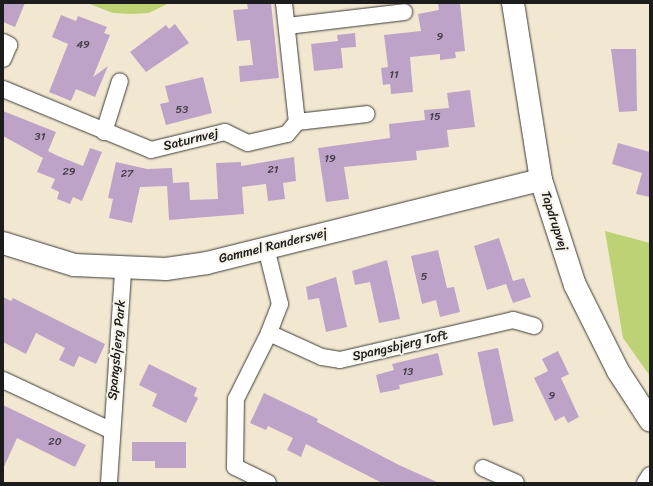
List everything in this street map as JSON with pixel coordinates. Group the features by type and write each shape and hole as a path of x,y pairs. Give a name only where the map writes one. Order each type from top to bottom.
{"street":[{"path":"284,3 297,122 366,114"},
{"name":"Tapdrupvej","path":"513,3 541,180 575,285 618,371 650,420"},
{"path":"287,26 404,12"},
{"path":"3,42 9,45 3,59"},
{"path":"104,132 120,82"},
{"name":"Saturnvej","path":"3,89 104,132 151,150 225,132 248,143 287,134 297,122"},
{"name":"Gammel Randersvej","path":"3,243 74,265 123,270 173,268 266,248 541,180"},
{"path":"266,248 280,304 269,333 236,399 235,467 268,483"},
{"name":"Spangsbjerg Park","path":"109,483 110,430 123,270"},
{"name":"Spangsbjerg Toft","path":"269,333 322,357 340,360 513,320 534,326"},
{"path":"3,380 110,430"},
{"path":"483,468 516,483"},
{"path":"645,483 650,475"}],"green space":[{"path":"87,3 169,3 149,13 131,14 113,13"},
{"path":"605,231 650,243 650,376 623,338"}],"building":[{"path":"3,3 25,3 15,27 3,22"},
{"path":"247,3 271,3 279,78 240,82 239,66 253,65 250,40 237,41 233,10 248,9"},
{"path":"438,3 460,3 465,51 455,52 456,58 440,60 440,54 410,57 413,92 391,94 390,84 383,85 381,68 388,67 384,35 421,31 418,14 439,10"},
{"path":"61,15 76,21 78,16 107,27 104,33 110,35 93,77 108,66 95,97 76,89 71,101 49,92 68,44 52,37"},
{"path":"175,24 189,43 146,72 130,52 166,25 169,29"},
{"path":"355,33 356,47 341,48 343,68 314,71 311,44 338,41 337,35"},
{"path":"611,49 636,49 637,111 619,112"},
{"path":"203,77 212,113 166,125 160,104 169,102 165,86"},
{"path":"470,90 475,127 447,130 449,147 416,151 417,160 344,167 349,199 326,202 318,148 390,138 389,124 425,120 424,110 449,108 447,93"},
{"path":"3,111 56,132 48,151 58,156 83,166 90,148 102,152 82,201 73,197 70,204 57,199 59,192 51,188 55,179 37,172 43,158 3,136"},
{"path":"618,143 650,152 650,197 636,194 642,173 612,164"},
{"path":"294,157 296,181 283,183 285,199 268,201 266,184 242,187 244,214 169,220 167,186 140,187 132,223 109,218 113,199 108,198 116,162 147,169 172,168 173,183 189,182 190,200 218,199 216,163 241,162 241,166"},
{"path":"499,238 513,281 524,278 531,297 513,303 506,284 487,290 474,246"},
{"path":"438,250 447,288 454,287 460,312 440,317 436,300 422,304 411,256"},
{"path":"387,260 400,319 379,323 370,282 355,285 352,271"},
{"path":"336,277 347,327 326,332 319,298 308,300 306,287"},
{"path":"3,297 11,301 13,298 105,344 96,364 79,356 74,367 59,360 65,348 36,333 26,354 3,342"},
{"path":"498,348 514,421 493,426 477,352"},
{"path":"558,351 569,374 561,378 579,417 568,423 564,416 555,421 534,378 548,371 542,359"},
{"path":"438,353 443,375 399,385 400,389 380,393 376,375 394,370 392,364"},
{"path":"149,364 197,388 194,396 198,398 186,423 152,406 157,394 139,385"},
{"path":"264,393 318,419 317,422 399,465 439,483 382,483 306,444 301,457 287,450 293,438 268,426 266,430 250,423"},
{"path":"3,405 86,445 75,467 17,438 3,469"},
{"path":"132,442 186,442 186,468 155,468 155,461 132,461"}]}
